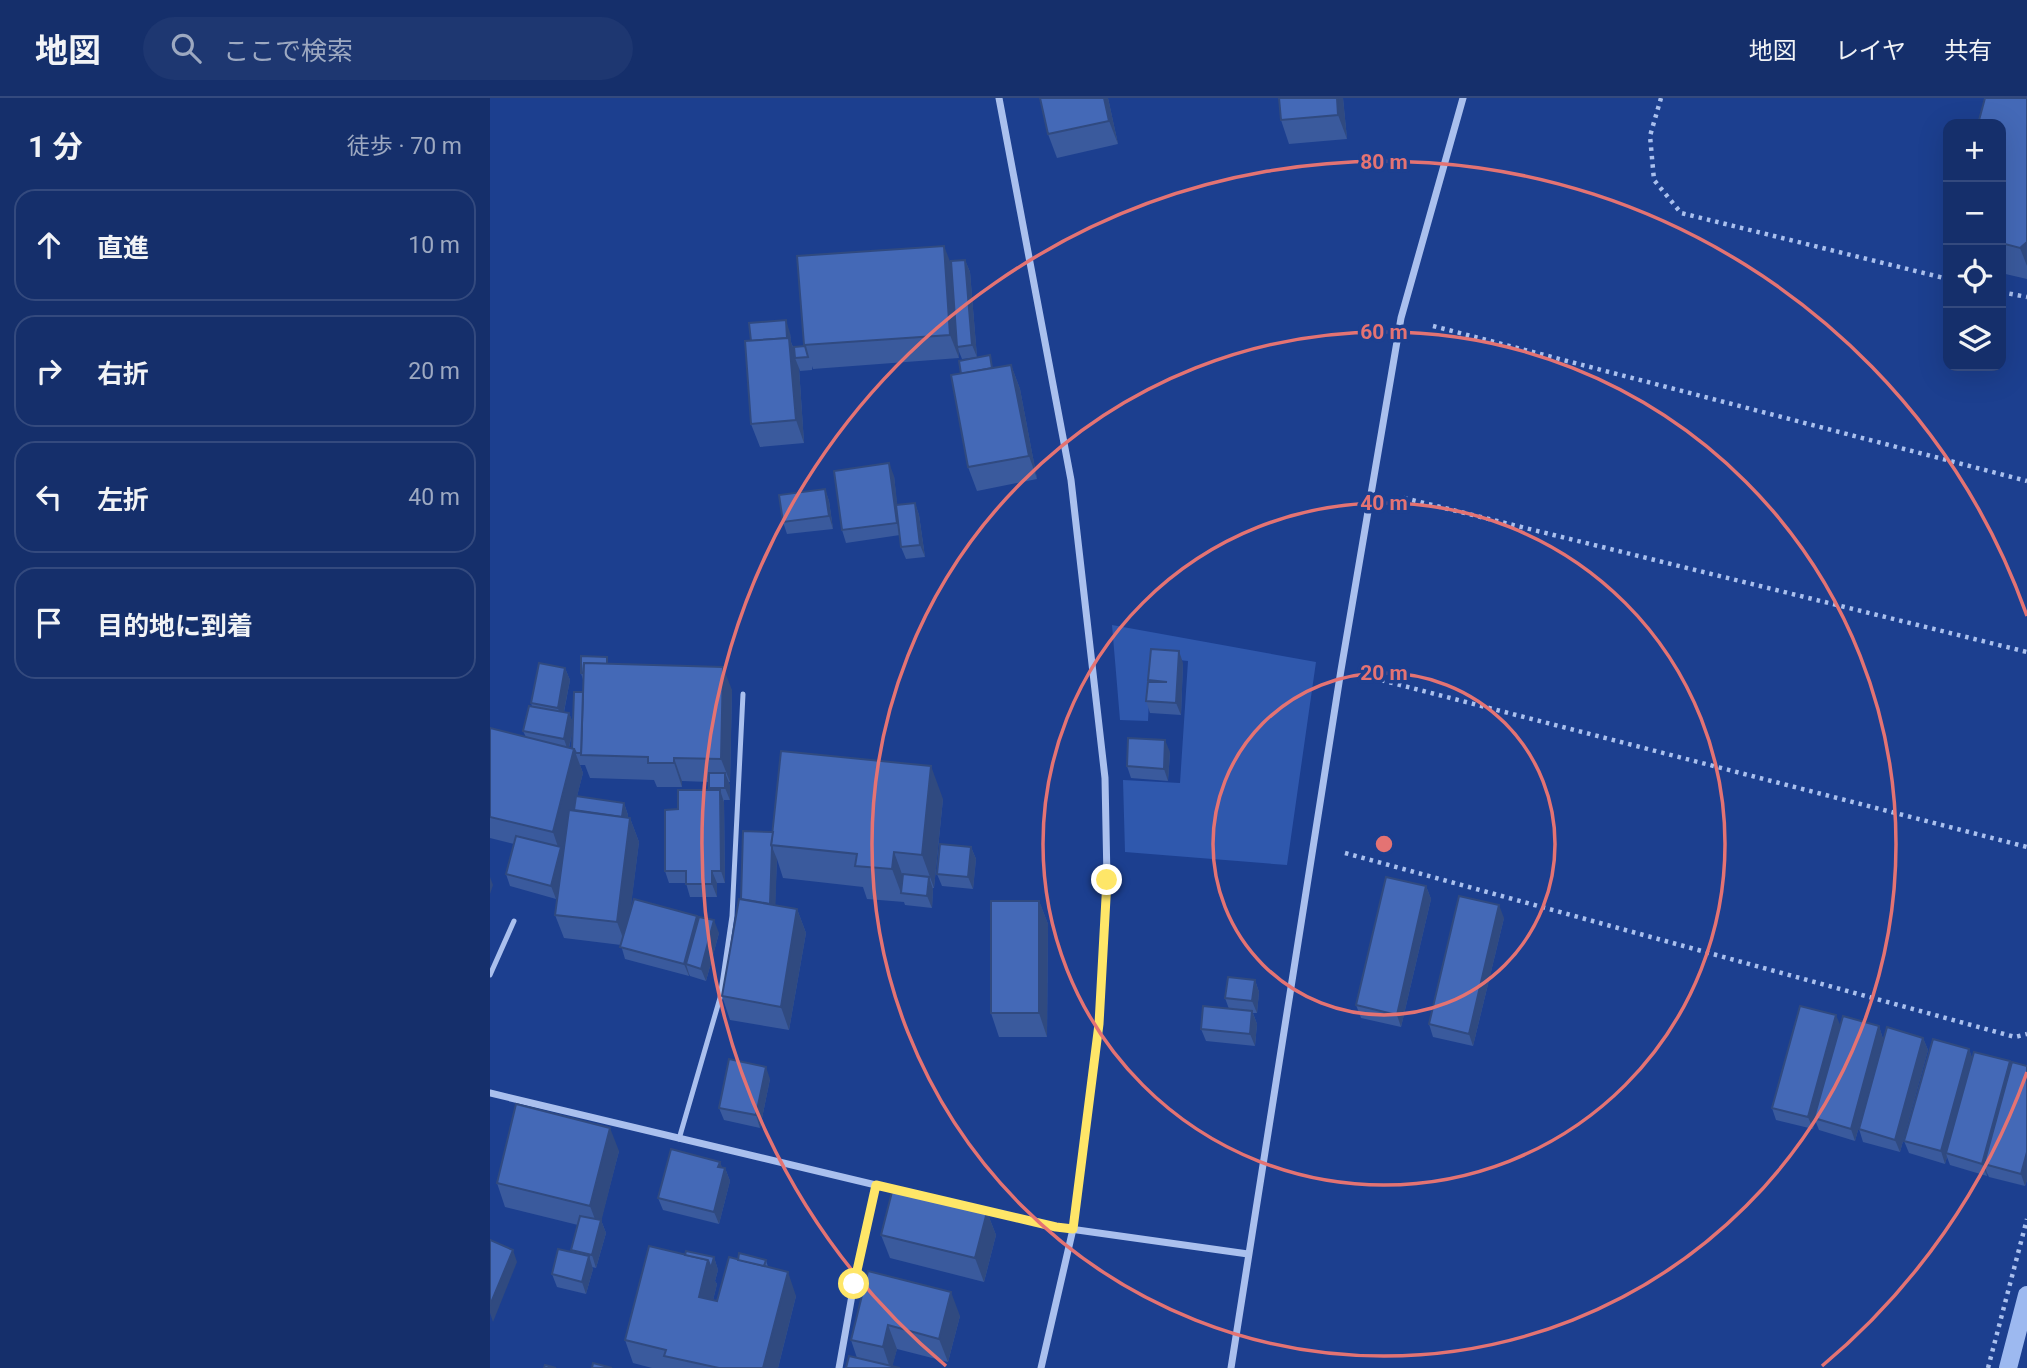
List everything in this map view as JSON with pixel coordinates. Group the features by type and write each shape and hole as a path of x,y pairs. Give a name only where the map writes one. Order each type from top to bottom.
{"street":[{"path":"999,98 1071,480 1105,778 1107,880 1099,1024 1073,1229 1041,1368"},
{"path":"1231,1368 1341,670 1401,318 1463,98"},
{"path":"490,1093 915,1194"},
{"path":"839,1368 876,1185"},
{"path":"928,1197 1056,1227 1248,1254"}],"lane":[{"path":"678,1139 720,998 732,916 743,694"},
{"path":"490,975 514,921"}],"path":[{"path":"1661,98 1650,136 1654,180 1681,213 1943,278"},
{"path":"2006,293 2027,297"},
{"path":"1401,318 2027,481"},
{"path":"1373,490 2027,652"},
{"path":"1341,670 2027,847"},
{"path":"1314,845 2015,1037 2027,1034"},
{"path":"1988,1368 2027,1219"}],"shaded area":[{"path":"1112,625 1316,662 1287,865 1125,852 1123,780 1180,783 1188,661 1151,657 1148,721 1120,720"}],"building":[{"path":"1040,98 1104,98 1109,121 1048,134"},
{"path":"1279,98 1337,98 1338,115 1281,120"},
{"path":"1985,98 2027,98 2027,242 2020,248 2006,244 2006,119 1979,119"},
{"path":"944,246 950,335 804,345 797,256"},
{"path":"965,260 972,345 957,347 951,261"},
{"path":"786,320 787,338 751,341 749,323"},
{"path":"789,338 796,420 751,424 745,341"},
{"path":"805,346 808,357 795,358 794,347"},
{"path":"990,355 992,368 961,374 959,361"},
{"path":"1011,365 1029,456 968,467 951,375"},
{"path":"889,463 897,523 842,530 834,471"},
{"path":"825,489 829,516 783,522 779,495"},
{"path":"915,503 920,545 901,547 896,505"},
{"path":"1151,649 1179,651 1176,703 1146,701 1148,682 1167,682 1148,680"},
{"path":"581,656 607,657 607,664 584,663 581,673"},
{"path":"539,663 565,668 558,708 531,703"},
{"path":"584,663 723,667 721,759 674,758 674,763 648,763 648,757 581,755"},
{"path":"574,692 583,692 581,753 572,749"},
{"path":"529,706 569,713 564,739 523,731"},
{"path":"490,728 574,749 553,832 490,817"},
{"path":"1128,738 1165,740 1164,769 1127,766"},
{"path":"781,751 931,766 922,855 894,852 892,869 855,866 857,854 771,845"},
{"path":"709,773 725,773 725,788 709,788"},
{"path":"678,790 720,790 721,871 712,871 712,884 686,884 686,871 665,871 665,810 678,809"},
{"path":"576,796 624,803 622,817 574,810"},
{"path":"569,810 630,818 617,922 555,915"},
{"path":"743,831 773,832 770,904 741,899"},
{"path":"516,836 561,847 551,886 506,874"},
{"path":"940,844 971,847 968,877 937,874"},
{"path":"903,874 929,877 927,896 901,893"},
{"path":"1386,877 1426,886 1397,1015 1356,1005"},
{"path":"1459,896 1499,905 1469,1034 1429,1024"},
{"path":"634,899 697,916 684,964 620,947"},
{"path":"739,899 797,909 781,1007 722,996"},
{"path":"991,901 1039,901 1039,1013 991,1013"},
{"path":"699,917 714,920 701,969 686,964"},
{"path":"1228,977 1255,980 1252,1001 1225,998"},
{"path":"1203,1006 1252,1011 1250,1034 1201,1029"},
{"path":"1800,1006 1836,1015 1808,1117 1772,1108"},
{"path":"1843,1016 1879,1026 1851,1129 1814,1118"},
{"path":"1887,1027 1923,1038 1895,1140 1859,1129"},
{"path":"1933,1039 1969,1049 1941,1151 1904,1141"},
{"path":"1974,1052 2010,1061 1982,1164 1946,1153"},
{"path":"729,1059 766,1067 756,1115 719,1108"},
{"path":"2012,1062 2027,1066 2027,1152 2021,1174 1984,1164"},
{"path":"516,1104 610,1128 590,1206 497,1183"},
{"path":"671,1149 720,1162 718,1167 725,1168 714,1212 658,1198"},
{"path":"893,1188 987,1212 975,1258 881,1235"},
{"path":"580,1216 601,1220 592,1255 571,1250"},
{"path":"490,1240 513,1250 490,1305"},
{"path":"649,1246 708,1260 699,1297 717,1301 729,1257 788,1272 763,1368 719,1368 664,1356 666,1350 625,1340"},
{"path":"558,1249 589,1256 582,1282 552,1274"},
{"path":"686,1251 714,1257 711,1268 708,1260 685,1255"},
{"path":"739,1253 766,1260 764,1266 738,1260"},
{"path":"868,1271 951,1292 939,1339 888,1325 883,1347 851,1340"},
{"path":"849,1356 900,1368 846,1368"},
{"path":"593,1363 612,1368 592,1368"}],"waterway":[{"path":"2008,1368 2027,1295"}],"route":[{"path":"854,1284 876,1185 1073,1229 1099,1024 1107,880"}]}
